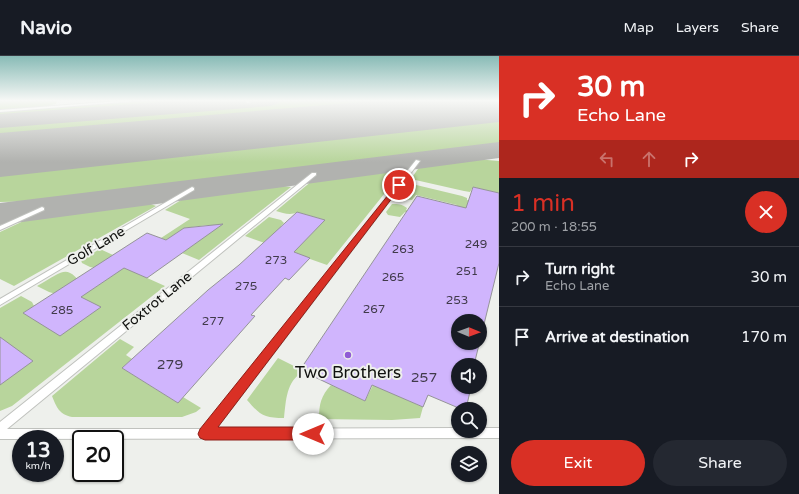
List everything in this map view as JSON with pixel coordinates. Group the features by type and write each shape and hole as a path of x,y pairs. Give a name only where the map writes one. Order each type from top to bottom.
{"lane":[{"path":"205,434 418,160"},
{"name":"Foxtrot Lane","path":"0,428 314,174"},
{"name":"Golf Lane","path":"0,302 192,189"},
{"path":"0,228 42,209"},
{"path":"0,434 499,433"}],"green space":[{"path":"33,120 282,120 0,147 1,123"},
{"path":"425,120 499,120 499,145 44,201 0,202 0,163"},
{"path":"476,159 499,161 499,193 473,187 470,192 411,179 420,166"},
{"path":"390,170 401,173 327,265 245,236 269,217 281,220 284,223 281,226 310,235 325,220 297,212 290,214 276,211 313,180"},
{"path":"408,183 462,196 467,198 467,200 499,208 499,220 479,215 474,228 499,235 499,239 405,212 400,217 388,215 386,212 392,204 398,204 407,208 406,210 451,221 457,205 416,195 412,200 402,199 398,196"},
{"path":"274,185 291,187 199,260 182,253 216,228 208,225 184,228 166,240 161,238 190,219 165,210 186,197"},
{"path":"145,202 156,206 14,286 0,279 0,232 30,218"},
{"path":"100,249 113,255 107,260 165,286 12,406 0,411 0,308 21,296 32,302 34,306 23,313 61,335 100,307 49,292 37,286 61,273 66,272 75,276 88,292 118,272 90,267 82,263 81,260"},
{"path":"120,339 134,347 126,355 132,359 122,368 178,403 183,397 201,408 196,412 182,417 72,417 61,412 52,396"},
{"path":"278,358 303,372 297,376 290,386 286,398 284,418 263,415 247,400"},
{"path":"331,385 365,401 373,385 423,407 420,418 392,420 319,419 321,400"}],"building":[{"path":"473,187 499,193 499,263 487,314 451,314 451,350 477,350 476,358 451,358 451,394 469,394 468,402 451,402 451,405 428,395 423,407 372,385 365,401 300,370 417,196 466,208"},
{"path":"297,212 325,220 294,252 310,258 289,280 285,278 251,315 255,316 178,403 122,368 208,290 239,265"},
{"path":"223,224 147,278 124,268 81,297 101,307 60,336 23,313 147,233 166,240 184,228"},
{"path":"0,337 33,361 0,385"}],"taxiway":[{"path":"0,121 7,120"},
{"path":"0,214 499,150"}],"runway":[{"path":"0,155 352,120"}],"place":[{"name":"Two Brothers","path":"348,355"}],"route":[{"path":"313,434 205,434 399,185"}]}
